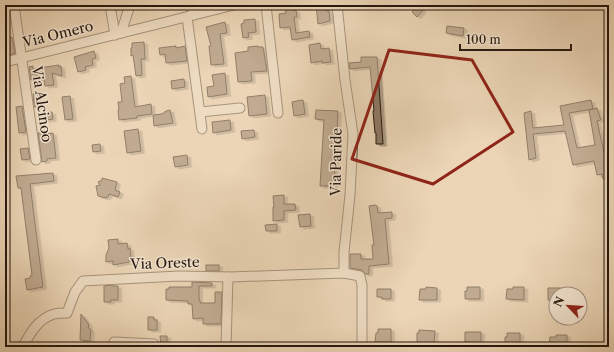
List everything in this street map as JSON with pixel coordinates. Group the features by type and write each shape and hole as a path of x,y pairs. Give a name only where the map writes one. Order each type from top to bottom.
{"street":[{"name":"Via Alcinoo","path":"14,5 36,160"},
{"path":"110,5 118,34"},
{"path":"118,34 130,5"},
{"path":"192,5 190,16 202,129"},
{"name":"Via Omero","path":"5,62 234,5"},
{"path":"266,5 278,113"},
{"name":"Via Paride","path":"337,5 345,80 353,134 350,195 344,252 344,273"},
{"path":"200,112 240,108"},
{"path":"344,273 360,276 362,285 362,347"},
{"name":"Via Oreste","path":"23,347 32,331 44,319 55,314 67,313 76,292 83,281 179,276 228,277 344,273"},
{"path":"226,347 228,277"},
{"path":"114,342 154,344 155,347"}],"highlighted area":[{"path":"389,50 472,60 513,132 433,184 352,159"}],"building":[{"path":"316,5 326,5 327,11 329,11 330,21 318,24"},
{"path":"417,6 423,10 417,17 412,12"},
{"path":"285,10 296,10 297,17 294,17 296,33 309,31 310,37 292,40 290,27 280,28 279,14 286,13"},
{"path":"255,19 256,32 248,33 249,37 243,38 241,24 244,23 244,20"},
{"path":"225,22 227,33 220,34 224,64 211,65 209,46 211,46 206,27"},
{"path":"447,26 464,28 463,36 446,33"},
{"path":"12,37 15,53 8,55 5,47 5,39"},
{"path":"144,42 145,59 141,59 142,75 136,76 133,55 131,56 132,43"},
{"path":"320,43 321,49 329,48 331,62 322,63 322,61 311,63 309,45"},
{"path":"176,46 176,48 185,46 187,61 166,63 165,54 160,55 159,48"},
{"path":"248,47 263,47 267,71 251,72 252,81 238,82 235,53 248,51"},
{"path":"94,51 96,58 92,59 93,65 85,67 86,70 78,72 74,57"},
{"path":"361,57 377,57 383,144 376,144 370,67 350,69 349,63 361,62"},
{"path":"59,65 59,67 61,66 62,76 52,73 54,85 45,86 44,78 31,80 29,67 33,66 33,69"},
{"path":"225,73 227,94 208,97 207,87 214,86 212,75"},
{"path":"131,76 135,107 151,104 152,114 137,116 137,118 119,120 118,102 122,102 120,84 125,83 124,77"},
{"path":"184,79 185,87 172,89 171,81"},
{"path":"37,93 39,106 34,107 33,94"},
{"path":"265,95 267,114 249,116 247,97"},
{"path":"70,96 73,119 65,120 62,97"},
{"path":"303,100 305,114 294,116 292,102"},
{"path":"591,100 593,109 597,108 601,120 597,121 609,170 609,178 603,179 602,174 597,175 594,161 573,165 565,131 533,134 536,158 529,160 524,113 531,111 533,128 564,125 560,106","holes":["593,109 589,110 595,145 577,148 569,113"]},
{"path":"22,106 26,132 19,133 16,107"},
{"path":"170,110 173,123 154,126 153,115 162,114"},
{"path":"316,110 338,111 334,186 320,186 324,120 315,119"},
{"path":"52,112 53,119 42,121 41,113"},
{"path":"230,120 231,130 213,133 212,122"},
{"path":"138,129 141,151 127,153 124,131"},
{"path":"254,130 255,137 242,139 241,131"},
{"path":"38,133 53,133 56,158 47,159 47,161 42,162"},
{"path":"100,144 101,151 93,152 92,145"},
{"path":"28,148 30,159 22,160 20,149"},
{"path":"187,155 188,165 175,167 173,157"},
{"path":"53,173 54,181 30,184 43,287 27,290 25,279 30,278 32,275 21,188 18,188 16,176"},
{"path":"102,178 117,182 115,190 120,192 118,197 109,194 106,198 98,196 96,186 100,185 98,182 102,180"},
{"path":"284,195 284,204 295,204 296,210 284,211 284,220 273,221 273,196"},
{"path":"369,206 377,206 378,213 392,212 392,218 385,219 389,264 369,266 369,274 365,274 362,270 350,268 350,254 361,254 361,259 373,259 372,245 374,245"},
{"path":"310,214 311,226 300,227 298,215"},
{"path":"277,224 277,231 266,231 265,225"},
{"path":"118,239 118,244 127,243 128,249 130,248 131,258 129,258 129,262 113,265 113,261 106,262 106,255 109,248 108,240"},
{"path":"206,265 219,265 219,271 206,271"},
{"path":"192,282 212,283 212,286 199,286 200,303 215,303 215,292 222,292 221,324 203,324 203,318 193,319 192,304 188,304 188,301 166,300 166,289 169,289 169,287 192,287"},
{"path":"104,286 118,286 118,300 104,302"},
{"path":"426,287 437,288 437,300 419,300 420,289 426,289"},
{"path":"467,287 480,287 480,299 465,299 465,291 467,291"},
{"path":"513,287 524,287 524,300 506,299 507,289 513,289"},
{"path":"377,289 391,289 391,299 382,299 382,297 377,297"},
{"path":"81,314 91,330 90,341 80,340"},
{"path":"148,317 154,317 154,320 157,320 157,330 148,330"},
{"path":"378,329 391,329 391,342 375,342"},
{"path":"419,330 435,331 434,343 417,343 417,333 419,333"},
{"path":"465,332 481,332 481,345 465,342"},
{"path":"507,333 520,333 520,346 505,346 505,337 507,337"},
{"path":"556,335 567,335 567,347 549,347 550,337 556,337"},
{"path":"160,336 167,336 167,347 161,347"}]}
